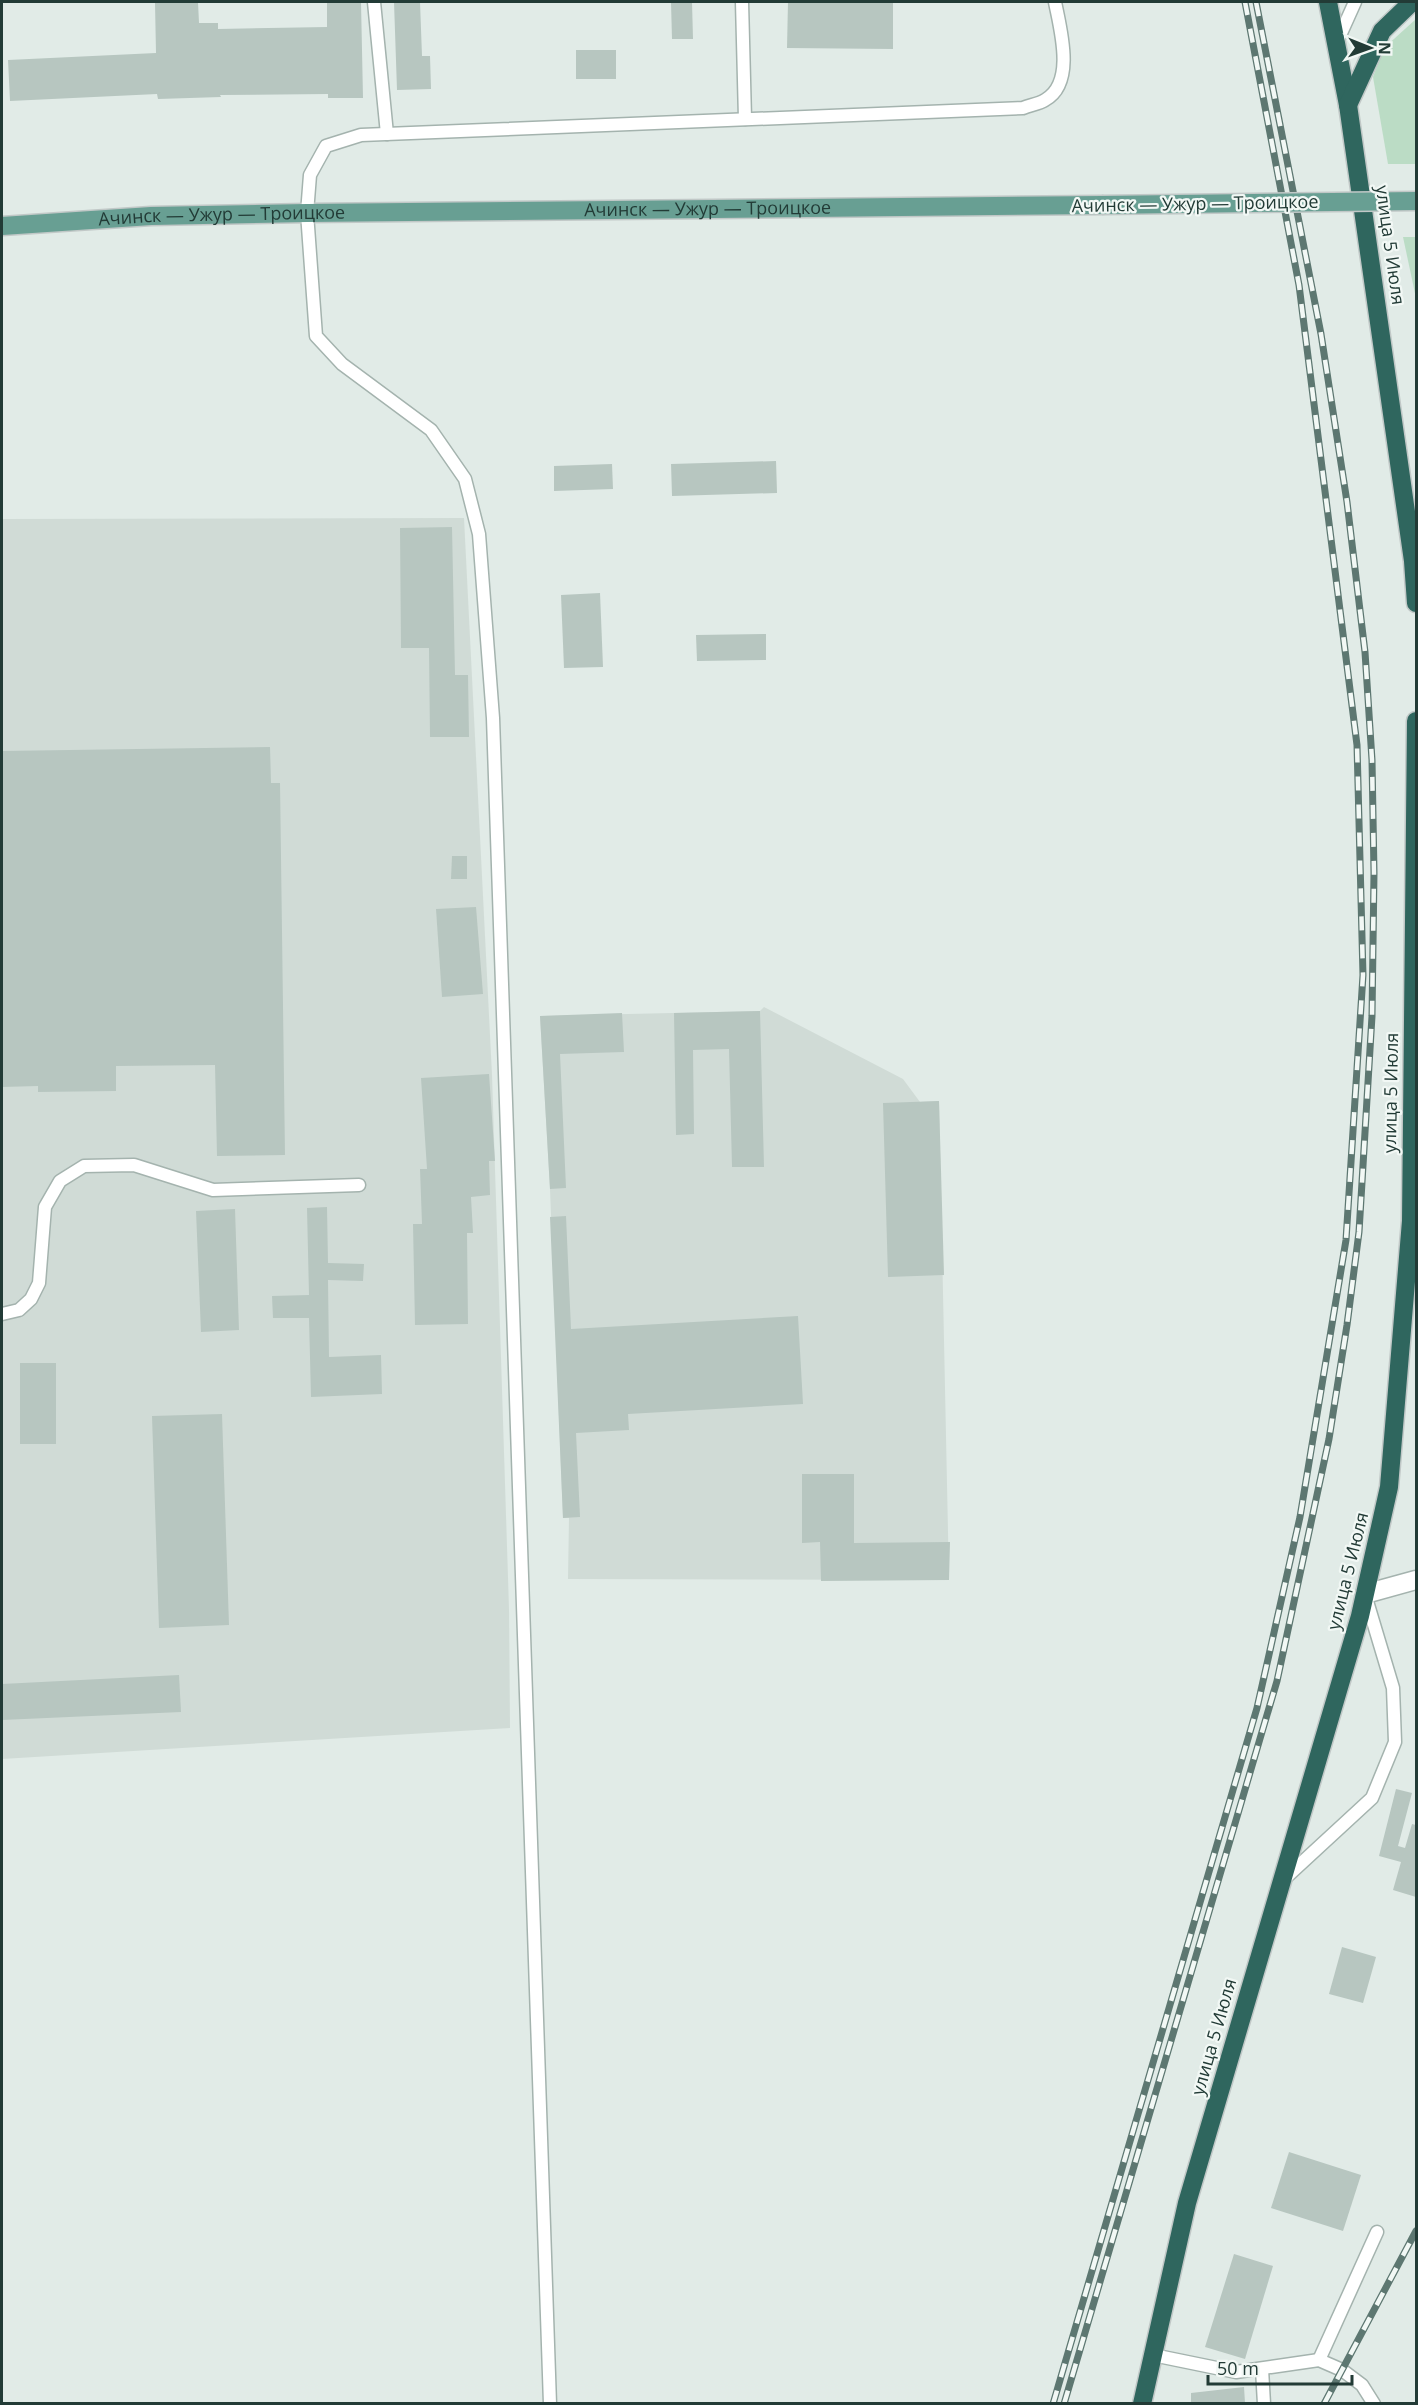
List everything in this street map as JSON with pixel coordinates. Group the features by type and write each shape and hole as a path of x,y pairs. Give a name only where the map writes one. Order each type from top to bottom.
{"highway":[{"name":"улица 5 Июля","path":"1328,2 1348,105 1410,497 1416,603"},
{"path":"1348,105 1382,31 1412,2"},
{"name":"улица 5 Июля","path":"1142,2403 1187,2203 1365,1594 1389,1487 1411,1221 1416,721"}],"main road":[{"name":"Ачинск — Ужур — Троицкое","path":"2,226 152,216 307,213 1416,201"}],"street":[{"path":"1365,1594 1416,1580"}],"lane":[{"path":"374,2 387,134"},
{"path":"742,2 745,119"},
{"path":"550,2403 494,718 479,534 465,479 431,430 342,364 316,336 307,213 310,175 326,147 361,135 1023,108 1046,100 1057,90 1064,67 1063,47 1054,2"},
{"path":"1336,43 1355,2"},
{"path":"2,1314 19,1310 31,1299 39,1283 45,1207 60,1181 84,1166 134,1165 213,1190 359,1185"},
{"path":"1282,1881 1372,1798 1395,1742 1392,1688 1365,1594"},
{"path":"1319,2360 1377,2232"},
{"path":"1153,2355 1236,2372 1319,2360 1342,2370 1362,2385 1374,2403"},
{"path":"1262,2368 1264,2403"}],"shaded area":[{"path":"464,518 492,1075 509,1609 510,1728 2,1759 2,519"},
{"path":"764,1007 903,1079 920,1102 939,1101 949,1580 568,1579 569,1518 563,1518 550,1189 540,1016 760,1011"}],"green space":[{"path":"1416,19 1416,164 1388,164 1373,77 1384,48"},
{"path":"1403,237 1416,237 1416,298"}],"building":[{"path":"198,2 199,23 218,23 218,29 327,27 327,2 361,2 363,98 328,98 328,94 220,95 221,97 158,99 157,94 10,101 8,60 156,53 155,3"},
{"path":"394,2 420,2 422,56 430,56 431,89 397,90"},
{"path":"671,2 692,2 693,39 672,39"},
{"path":"788,2 893,2 893,49 787,48"},
{"path":"576,50 616,50 616,79 576,79"},
{"path":"776,461 777,493 672,496 671,464"},
{"path":"612,464 613,489 554,491 554,466"},
{"path":"452,527 455,675 468,675 469,737 430,737 429,648 401,648 400,528"},
{"path":"600,593 603,667 564,668 561,595"},
{"path":"766,634 766,660 697,661 696,635"},
{"path":"270,747 271,783 280,783 285,1155 217,1156 215,1065 116,1066 116,1091 38,1092 38,1086 2,1087 2,751"},
{"path":"452,856 467,856 467,879 451,879"},
{"path":"476,907 483,994 442,997 436,909"},
{"path":"760,1011 764,1167 732,1167 729,1049 693,1050 694,1134 676,1135 674,1013"},
{"path":"622,1013 624,1052 560,1054 566,1188 550,1189 540,1016"},
{"path":"489,1074 495,1161 489,1161 490,1195 471,1197 473,1233 467,1233 468,1324 415,1325 413,1224 422,1224 420,1169 427,1169 421,1078"},
{"path":"939,1101 944,1275 888,1277 883,1103"},
{"path":"327,1207 328,1263 364,1264 363,1281 328,1280 329,1357 381,1355 382,1394 311,1397 309,1318 273,1318 272,1296 309,1295 307,1208"},
{"path":"235,1209 239,1330 201,1332 196,1211"},
{"path":"566,1216 571,1329 798,1316 803,1404 628,1414 629,1430 576,1433 580,1517 563,1518 550,1217"},
{"path":"20,1363 56,1363 56,1444 20,1444"},
{"path":"222,1414 229,1625 159,1628 152,1416"},
{"path":"802,1474 854,1474 854,1543 950,1542 949,1580 821,1581 820,1542 802,1543"},
{"path":"179,1675 181,1712 2,1720 2,1684"},
{"path":"1396,1789 1412,1793 1398,1846 1405,1848 1412,1824 1416,1825 1416,1897 1393,1890 1401,1862 1379,1856"},
{"path":"1342,1947 1376,1957 1363,2003 1329,1994"},
{"path":"1289,2152 1361,2175 1343,2231 1271,2208"},
{"path":"1234,2254 1273,2266 1245,2359 1205,2347"},
{"path":"1244,2387 1245,2403 1191,2403 1191,2393"}],"railway":[{"path":"1053,2404 1257,1708 1300,1517 1346,1240 1363,975 1357,745 1299,285 1245,2"},
{"path":"1064,2404 1277,1681 1329,1439 1359,1232 1372,1016 1374,873 1372,760 1365,652 1347,502 1321,334 1256,2"},
{"path":"1324,2404 1416,2231"}]}
